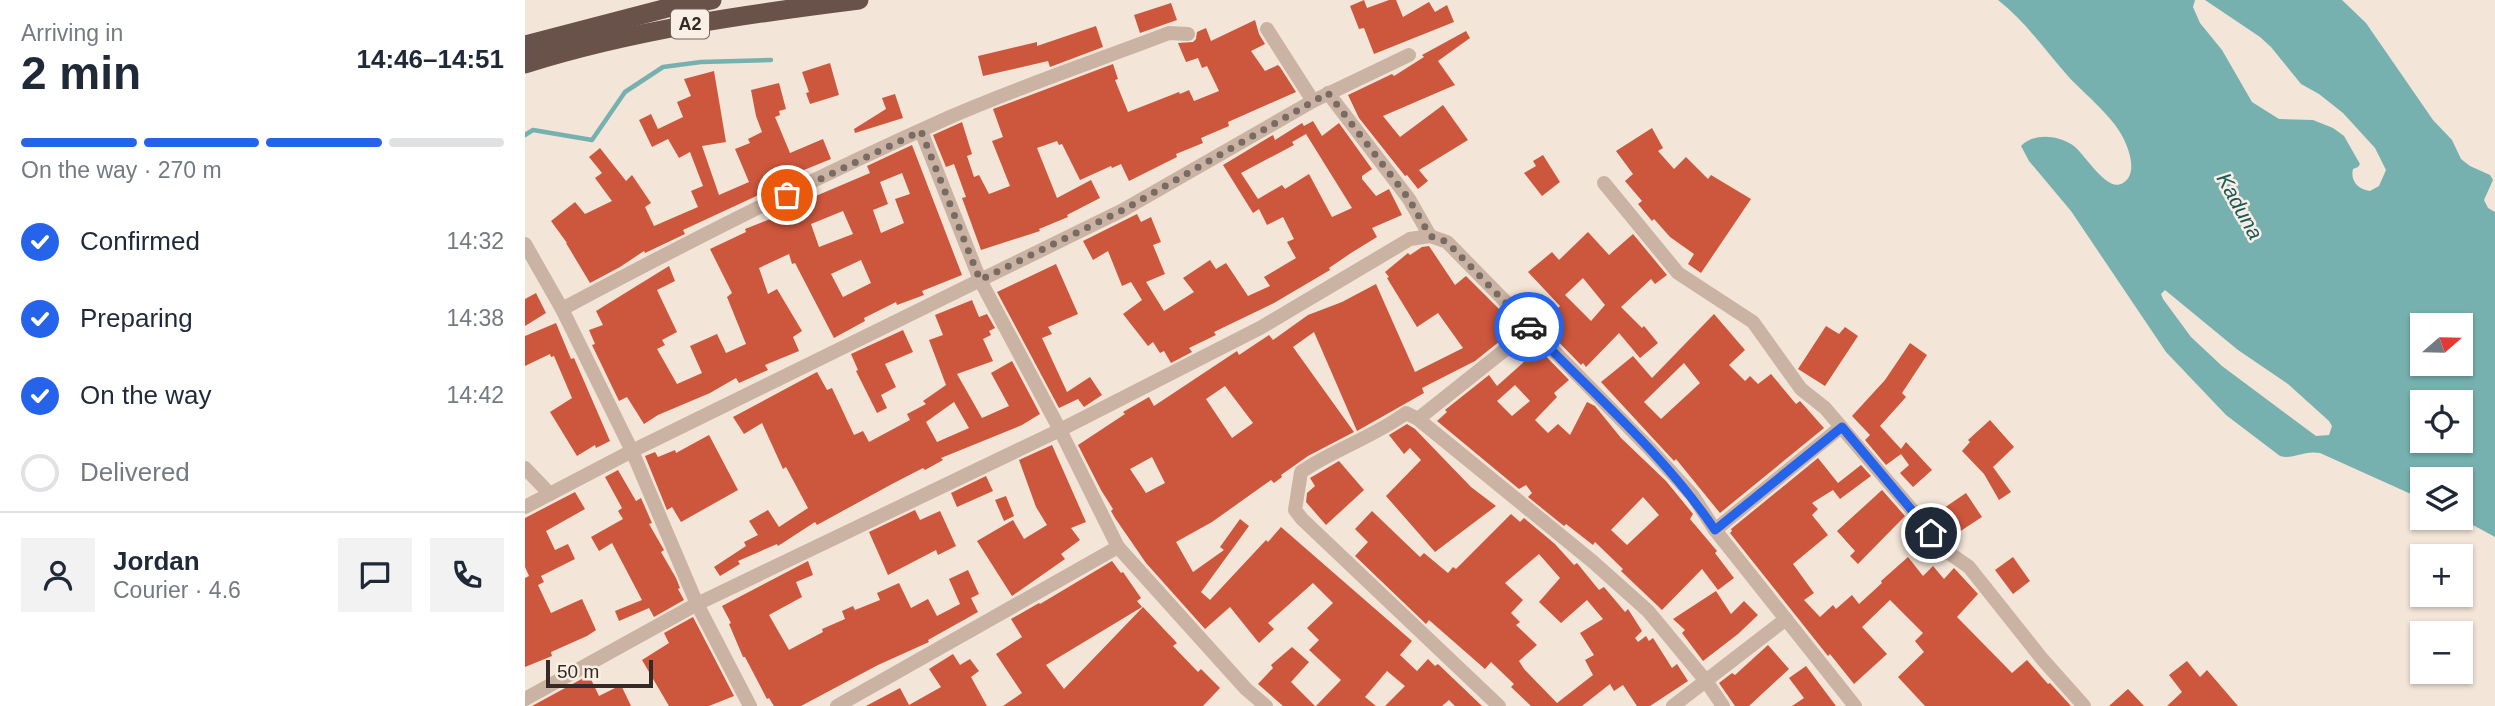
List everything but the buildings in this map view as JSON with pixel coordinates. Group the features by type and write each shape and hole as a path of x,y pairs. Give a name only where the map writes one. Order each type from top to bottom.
{"highway":[{"name":"A2","path":"525,45 671,7 712,0"},
{"name":"A2","path":"525,64 556,54 706,20 859,0"}],"street":[{"path":"1267,29 1313,101"},
{"path":"562,309 655,260 953,116 1169,33 1188,34"},
{"path":"525,508 632,451 1123,210 1313,101 1409,55"},
{"path":"1328,93 1409,199 1430,236"},
{"path":"921,131 980,280 1118,547 1246,689 1266,706"},
{"path":"1604,183 1678,273 1753,322 1801,389 1825,408 1949,553 1969,567 2043,660 2084,706"},
{"path":"525,699 697,604 1059,430 1260,328 1410,239 1430,236 1447,242 1693,496 1715,530 1855,706"},
{"path":"525,243 562,309 632,451 697,604 750,706"},
{"path":"1418,419 1531,329"},
{"path":"1499,706 1295,510 1301,472 1317,461 1387,427 1406,413 1418,419 1592,561 1648,611 1706,681 1723,706"},
{"path":"1715,530 1842,427"},
{"path":"525,468 550,494"},
{"path":"837,706 1118,547"},
{"path":"1673,706 1786,619"}],"water":[{"name":"Kaduna","path":"1998,0 2195,0 2193,7 2200,23 2222,50 2252,102 2279,119 2313,120 2344,136 2360,164 2353,169 2354,181 2370,191 2379,186 2386,170 2375,148 2343,113 2301,84 2260,37 2205,0 2342,0 2366,23 2433,120 2452,140 2461,159 2490,175 2493,180 2484,200 2488,208 2495,212 2495,537 2473,525 2473,467 2410,467 2410,494 2320,453 2280,456 2226,415 2166,352 2071,211 2029,161 2021,146 2032,139 2052,137 2071,144 2110,183 2123,183 2130,175 2131,160 2122,135 2026,26","holes":["2165,290 2238,350 2288,384 2329,421 2332,426 2329,435 2316,436 2222,366 2191,337 2163,299 2161,294"]}],"waterway":[{"path":"525,135 533,130 592,140 625,92 663,67 701,62 771,60"}],"way so far":[{"path":"787,195 921,131 980,280 1123,210 1328,93 1409,199 1430,236 1447,242 1529,327"}],"route":[{"path":"1529,327 1665,465 1693,496 1715,530 1842,427 1931,533"}]}
